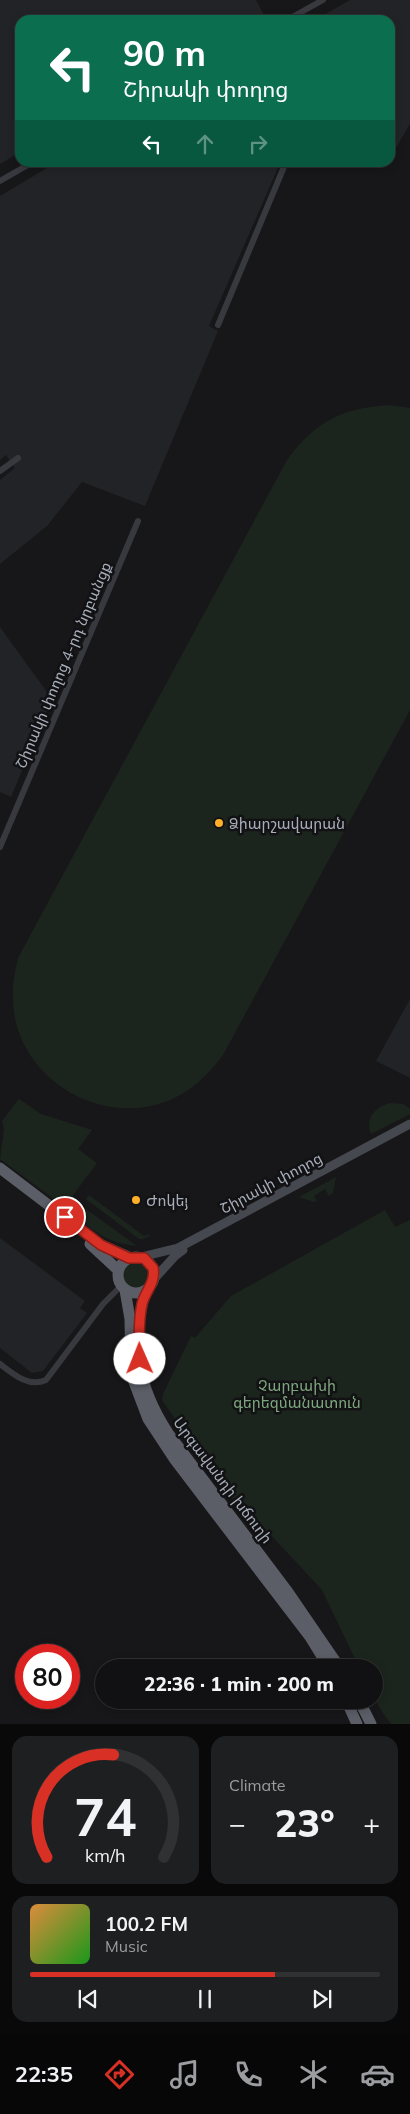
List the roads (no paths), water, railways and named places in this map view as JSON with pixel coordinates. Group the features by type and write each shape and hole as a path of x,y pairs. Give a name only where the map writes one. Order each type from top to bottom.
{"highway":[{"name":"Շիրակի փողոց","path":"0,1168 101,1245 129,1258 141,1257"},
{"path":"0,1176 97,1250 118,1270"},
{"path":"141,1257 151,1264 154,1278"},
{"path":"129,1258 121,1264 117,1277 123,1288 136,1293 146,1290"},
{"name":"Շիրակի փողոց","path":"146,1290 154,1278"},
{"name":"Արգավանդի խճուղի","path":"123,1288 130,1318 131,1374 148,1419 175,1460 310,1637 323,1659"},
{"name":"Արգավանդի խճուղի","path":"146,1290 139,1332 140,1370 146,1392 154,1410 168,1433 288,1592 334,1659"},
{"path":"350,1709 357,1724"},
{"path":"364,1709 371,1724"}],"main road":[{"name":"Շիրակի փողոց","path":"141,1257 178,1248 410,1124"},
{"name":"Շիրակի փողոց","path":"154,1278 180,1252 410,1128"}],"street":[{"path":"296,15 323,0"},
{"path":"0,181 24,167"},
{"path":"218,325 284,167"},
{"path":"0,471 18,458"},
{"name":"Շիրակի փողոց 4-րդ նրբանցք","path":"0,847 138,521"},
{"path":"0,1364 20,1378 35,1383 46,1380 103,1304 123,1288"}],"place":[{"name":"Ձիարշավարան","path":"219,823"},
{"name":"Ժոկեյ","path":"136,1200"}],"park label":[{"name":"Չարբախի գերեզմանատուն","path":"297,1394"}]}
